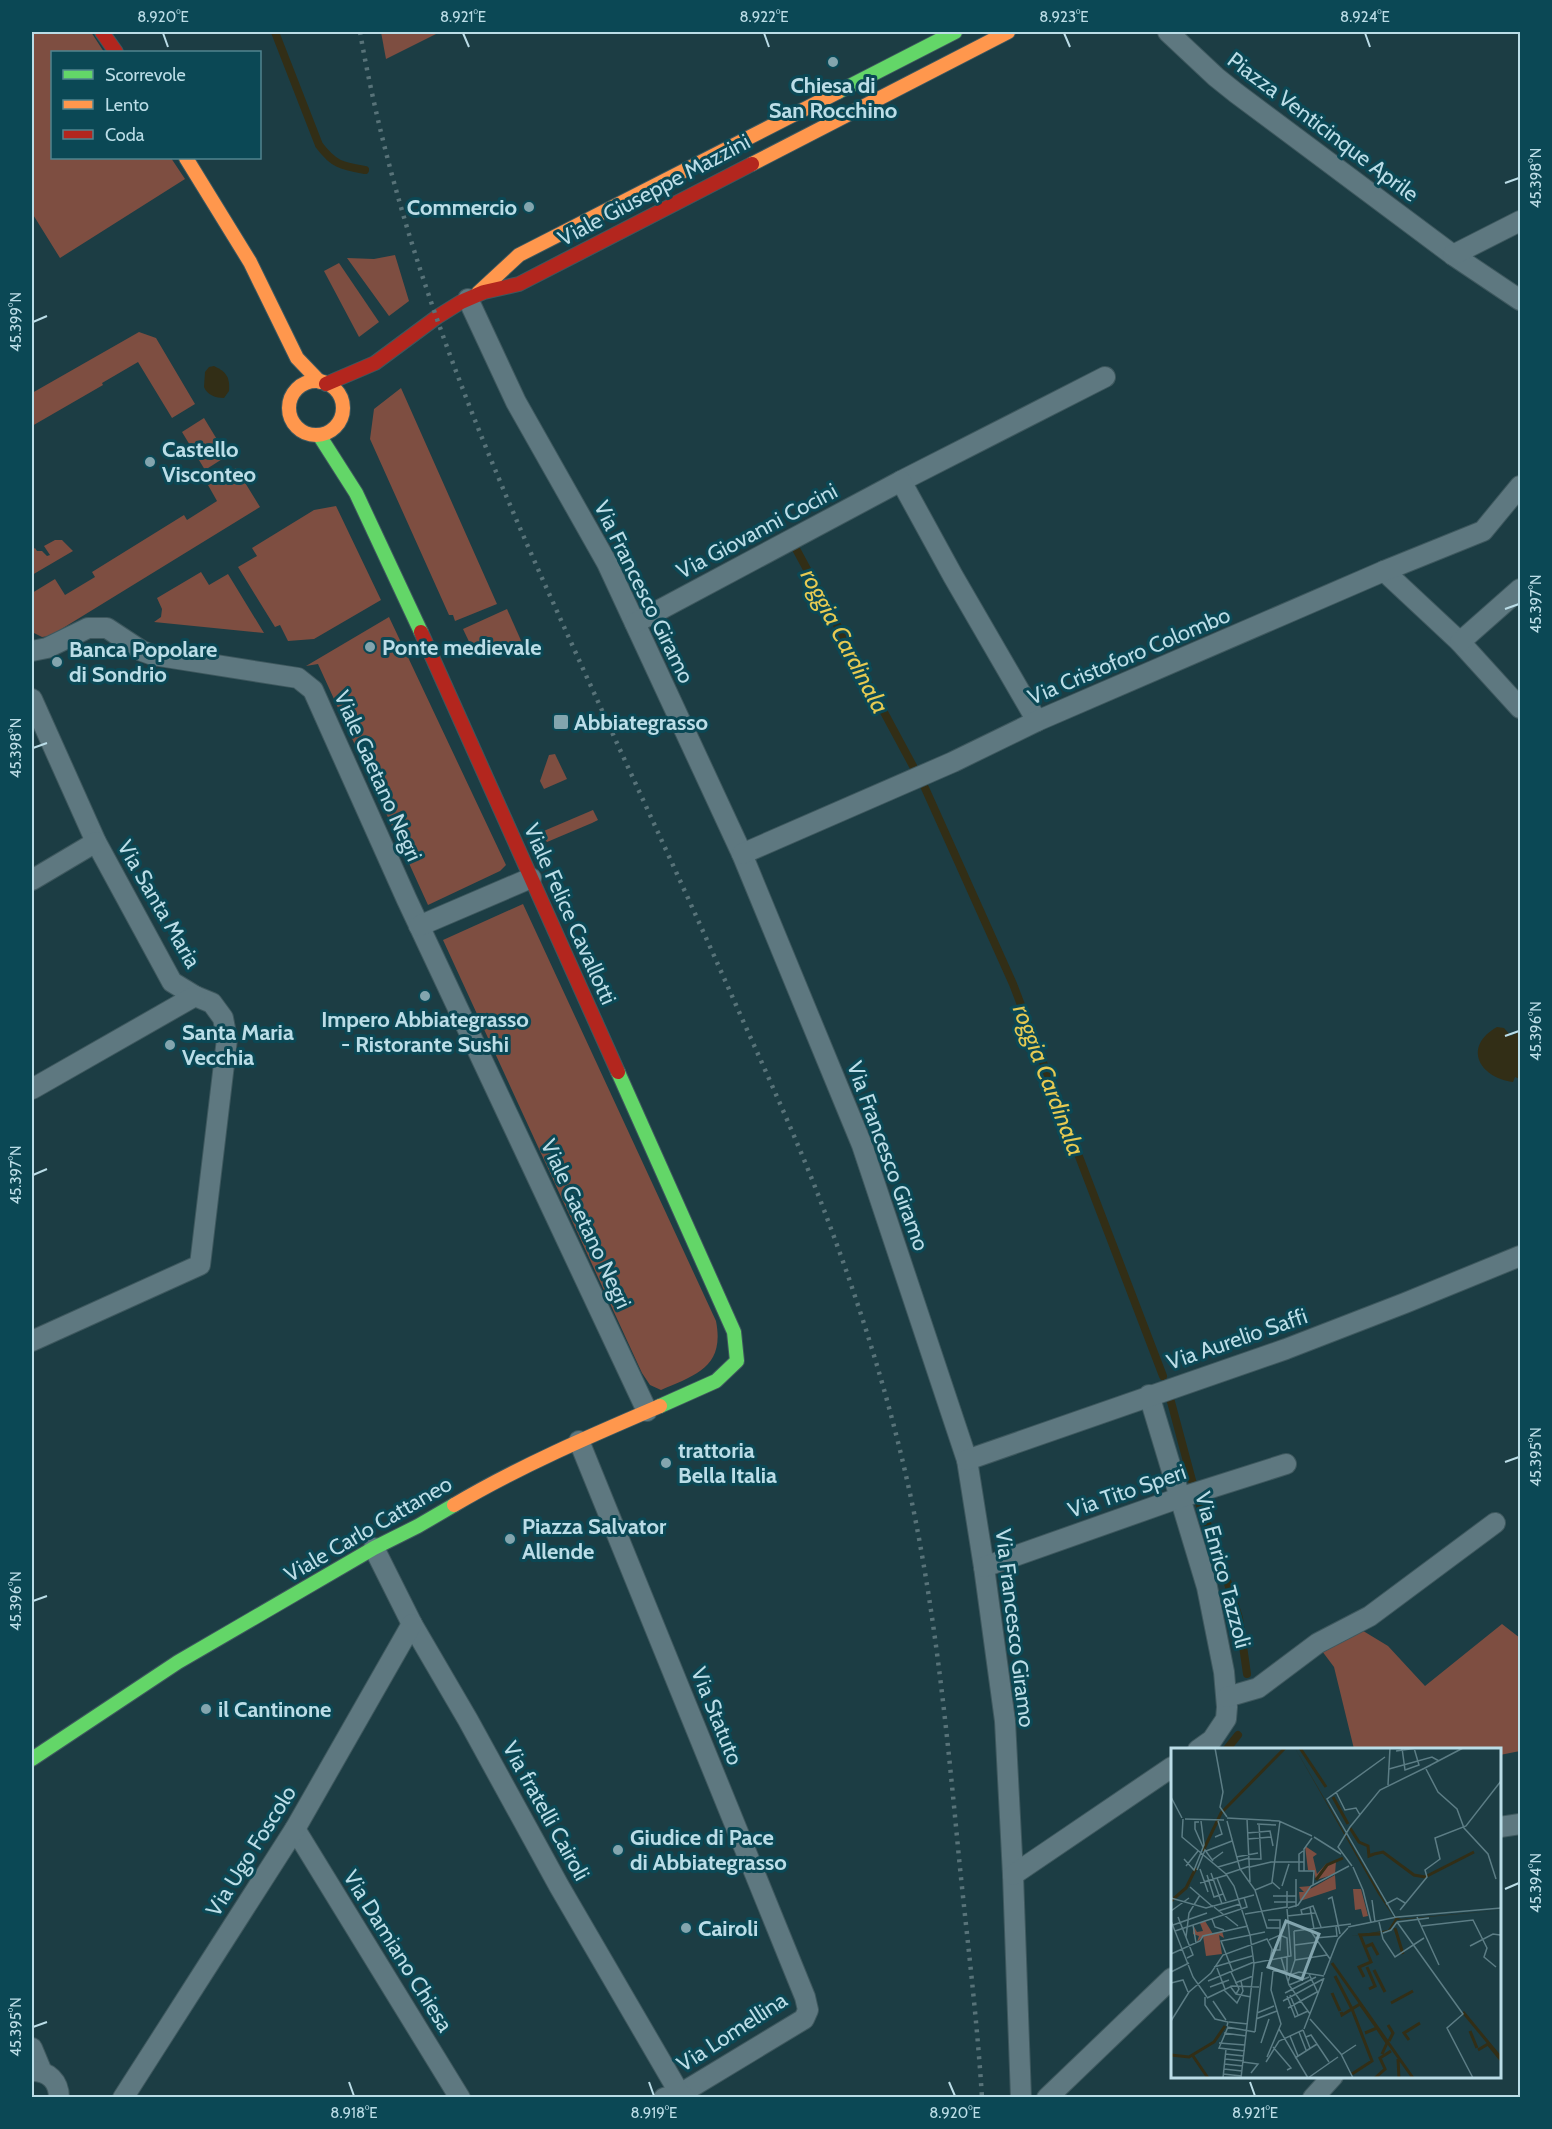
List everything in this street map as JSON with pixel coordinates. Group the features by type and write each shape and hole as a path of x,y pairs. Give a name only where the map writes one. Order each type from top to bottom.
{"street":[{"path":"102,32 115,51"},
{"name":"Viale Giuseppe Mazzini","path":"323,383 351,375 380,361 445,311 472,296 519,255 955,32"},
{"name":"Viale Giuseppe Mazzini","path":"472,296 519,284 1008,32"},
{"name":"Piazza Venticinque Aprile","path":"1167,32 1216,77 1453,255 1521,300"},
{"path":"187,159 250,262 297,358 301,376 300,387"},
{"path":"1453,255 1521,221"},
{"name":"Via Francesco Giramo","path":"472,296 516,402 606,562 742,854 862,1145 967,1460 1005,1721 1021,2097"},
{"path":"297,358 323,383 337,392 341,414 329,431 319,435 305,433 293,422 290,403 300,387 307,383 323,383"},
{"name":"Viale Giuseppe Mazzini","path":"341,414 359,386 380,361"},
{"name":"Via Giovanni Cocini","path":"635,623 901,481 1106,377"},
{"name":"Viale Felice Cavallotti","path":"341,414 342,445 352,489"},
{"name":"Viale Felice Cavallotti","path":"319,435 334,456 352,489 406,598 734,1332 737,1361"},
{"path":"901,481 1037,721"},
{"name":"Via Cristoforo Colombo","path":"742,854 953,762 1037,721 1384,571 1483,531 1521,486"},
{"path":"1384,571 1460,642 1521,708"},
{"path":"1460,642 1521,589"},
{"name":"Viale Gaetano Negri","path":"32,651 47,648 88,628 107,627 142,651 153,655 298,678 313,690 419,926 647,1411"},
{"name":"Via Santa Maria","path":"32,699 96,842 172,982 212,1003 223,1018 227,1039 200,1265 32,1341"},
{"path":"32,880 96,842"},
{"path":"419,926 531,878"},
{"path":"32,1089 195,996"},
{"name":"Via Aurelio Saffi","path":"967,1460 1286,1349 1521,1256"},
{"name":"Viale Carlo Cattaneo","path":"32,1759 178,1662 374,1548 418,1526 481,1489 579,1441 716,1381 737,1361"},
{"name":"Via Enrico Tazzoli","path":"1149,1395 1207,1587 1224,1672 1227,1697 1226,1719 1212,1740 1200,1748"},
{"name":"Via Statuto","path":"579,1441 805,1997 808,2010"},
{"name":"Via Tito Speri","path":"984,1567 1179,1498 1286,1464"},
{"path":"1227,1697 1258,1688 1318,1643 1370,1616 1495,1523"},
{"name":"Via fratelli Cairoli","path":"374,1548 412,1624 468,1720 676,2096"},
{"name":"Via Ugo Foscolo","path":"123,2097 295,1829 412,1624"},
{"path":"1013,1875 1171,1768"},
{"path":"1501,1827 1521,1824"},
{"name":"Via Damiano Chiesa","path":"295,1829 460,2097"},
{"path":"1047,2097 1171,1980"},
{"name":"Via Lomellina","path":"676,2096 804,2019 808,2010"},
{"path":"32,2048 37,2071 54,2080 61,2096"},
{"path":"1313,2097 1331,2078"}],"shaded area":[{"path":"32,32 91,32 103,51 51,51 51,159 172,159 185,179 60,258 32,213"},
{"path":"381,32 440,32 386,59"},
{"path":"395,255 409,301 389,316 347,258 374,259"},
{"path":"339,263 379,322 359,337 324,271"},
{"path":"139,332 156,338 195,404 172,418 138,362 32,426 32,393"},
{"path":"214,366 225,373 229,382 229,391 224,398 212,395 204,387 205,372 209,367"},
{"path":"401,388 497,604 455,621 453,615 449,615 370,439 374,409"},
{"path":"204,418 227,456 205,470 182,432"},
{"path":"236,468 260,507 50,636 42,637 32,632 32,593 55,579 65,595 95,577 92,572 184,515 187,520 217,501 208,485"},
{"path":"336,506 381,600 314,639 288,641 280,625 275,627 238,567 257,556 252,548 314,510"},
{"path":"55,540 62,540 73,551 32,575 32,550 35,548 47,556 50,555 44,546"},
{"path":"201,572 209,585 228,574 264,633 154,622 161,617 162,609 157,598"},
{"path":"507,609 527,654 473,650 463,629"},
{"path":"389,617 506,865 500,871 428,905 318,664 306,666"},
{"path":"555,754 567,779 544,789 540,781 549,755"},
{"path":"593,810 598,820 592,823 547,842 539,833"},
{"path":"523,904 716,1321 718,1337 712,1359 696,1374 661,1390 650,1385 642,1373 443,940"},
{"path":"1497,1027 1504,1028 1511,1036 1520,1031 1520,1079 1515,1077 1513,1082 1491,1074 1479,1060 1480,1043"},
{"path":"1502,1624 1520,1638 1520,1751 1501,1755 1501,1748 1354,1748 1334,1667 1322,1651 1360,1629 1388,1646 1425,1686"}],"waterway":[{"name":"roggia Cardinala","path":"275,32 319,145 329,157 339,164 365,170"},
{"name":"roggia Cardinala","path":"795,547 913,766"},
{"name":"roggia Cardinala","path":"925,788 1013,984 1163,1376"},
{"name":"roggia Cardinala","path":"1170,1398 1193,1484"},
{"name":"roggia Cardinala","path":"1197,1498 1216,1546 1239,1618 1247,1674"},
{"name":"roggia Cardinala","path":"1228,1748 1238,1735"}],"railway":[{"path":"360,32 375,107 415,254 466,398 577,657 792,1131 842,1258 869,1338 903,1461 933,1622 975,2008 982,2098"}],"traffic: fast":[{"path":"838,92 955,32"},
{"path":"319,435 356,493 421,632"},
{"path":"618,1072 734,1332 737,1361 716,1381 660,1406"},
{"path":"32,1759 178,1662 374,1548 454,1505"}],"traffic: slow":[{"path":"752,164 1008,32"},
{"path":"478,293 519,255 838,92"},
{"path":"187,159 250,262 297,358 320,382"},
{"path":"316,381 326,383 335,389 341,398 343,408 341,418 335,427 326,433 316,435 306,433 297,427 291,418 289,408 291,398 297,389 306,383 316,381"},
{"path":"454,1505 530,1464 660,1406"}],"traffic: jam":[{"path":"102,32 115,51"},
{"path":"326,384 375,363 461,302 484,292 519,284 752,164"},
{"path":"421,632 618,1072"}],"place":[{"name":"Chiesa di San Rocchino","path":"833,62"},
{"name":"Commercio","path":"529,207"},
{"name":"Castello Visconteo","path":"150,462"},
{"name":"Ponte medievale","path":"370,647"},
{"name":"Banca Popolare di Sondrio","path":"57,662"},
{"name":"Abbiategrasso","path":"561,722"},
{"name":"Impero Abbiategrasso - Ristorante Sushi","path":"425,996"},
{"name":"Santa Maria Vecchia","path":"170,1045"},
{"name":"trattoria Bella Italia","path":"666,1463"},
{"name":"Piazza Salvator Allende","path":"510,1539"},
{"name":"il Cantinone","path":"206,1709"},
{"name":"Giudice di Pace di Abbiategrasso","path":"618,1850"},
{"name":"Cairoli","path":"686,1928"}]}
